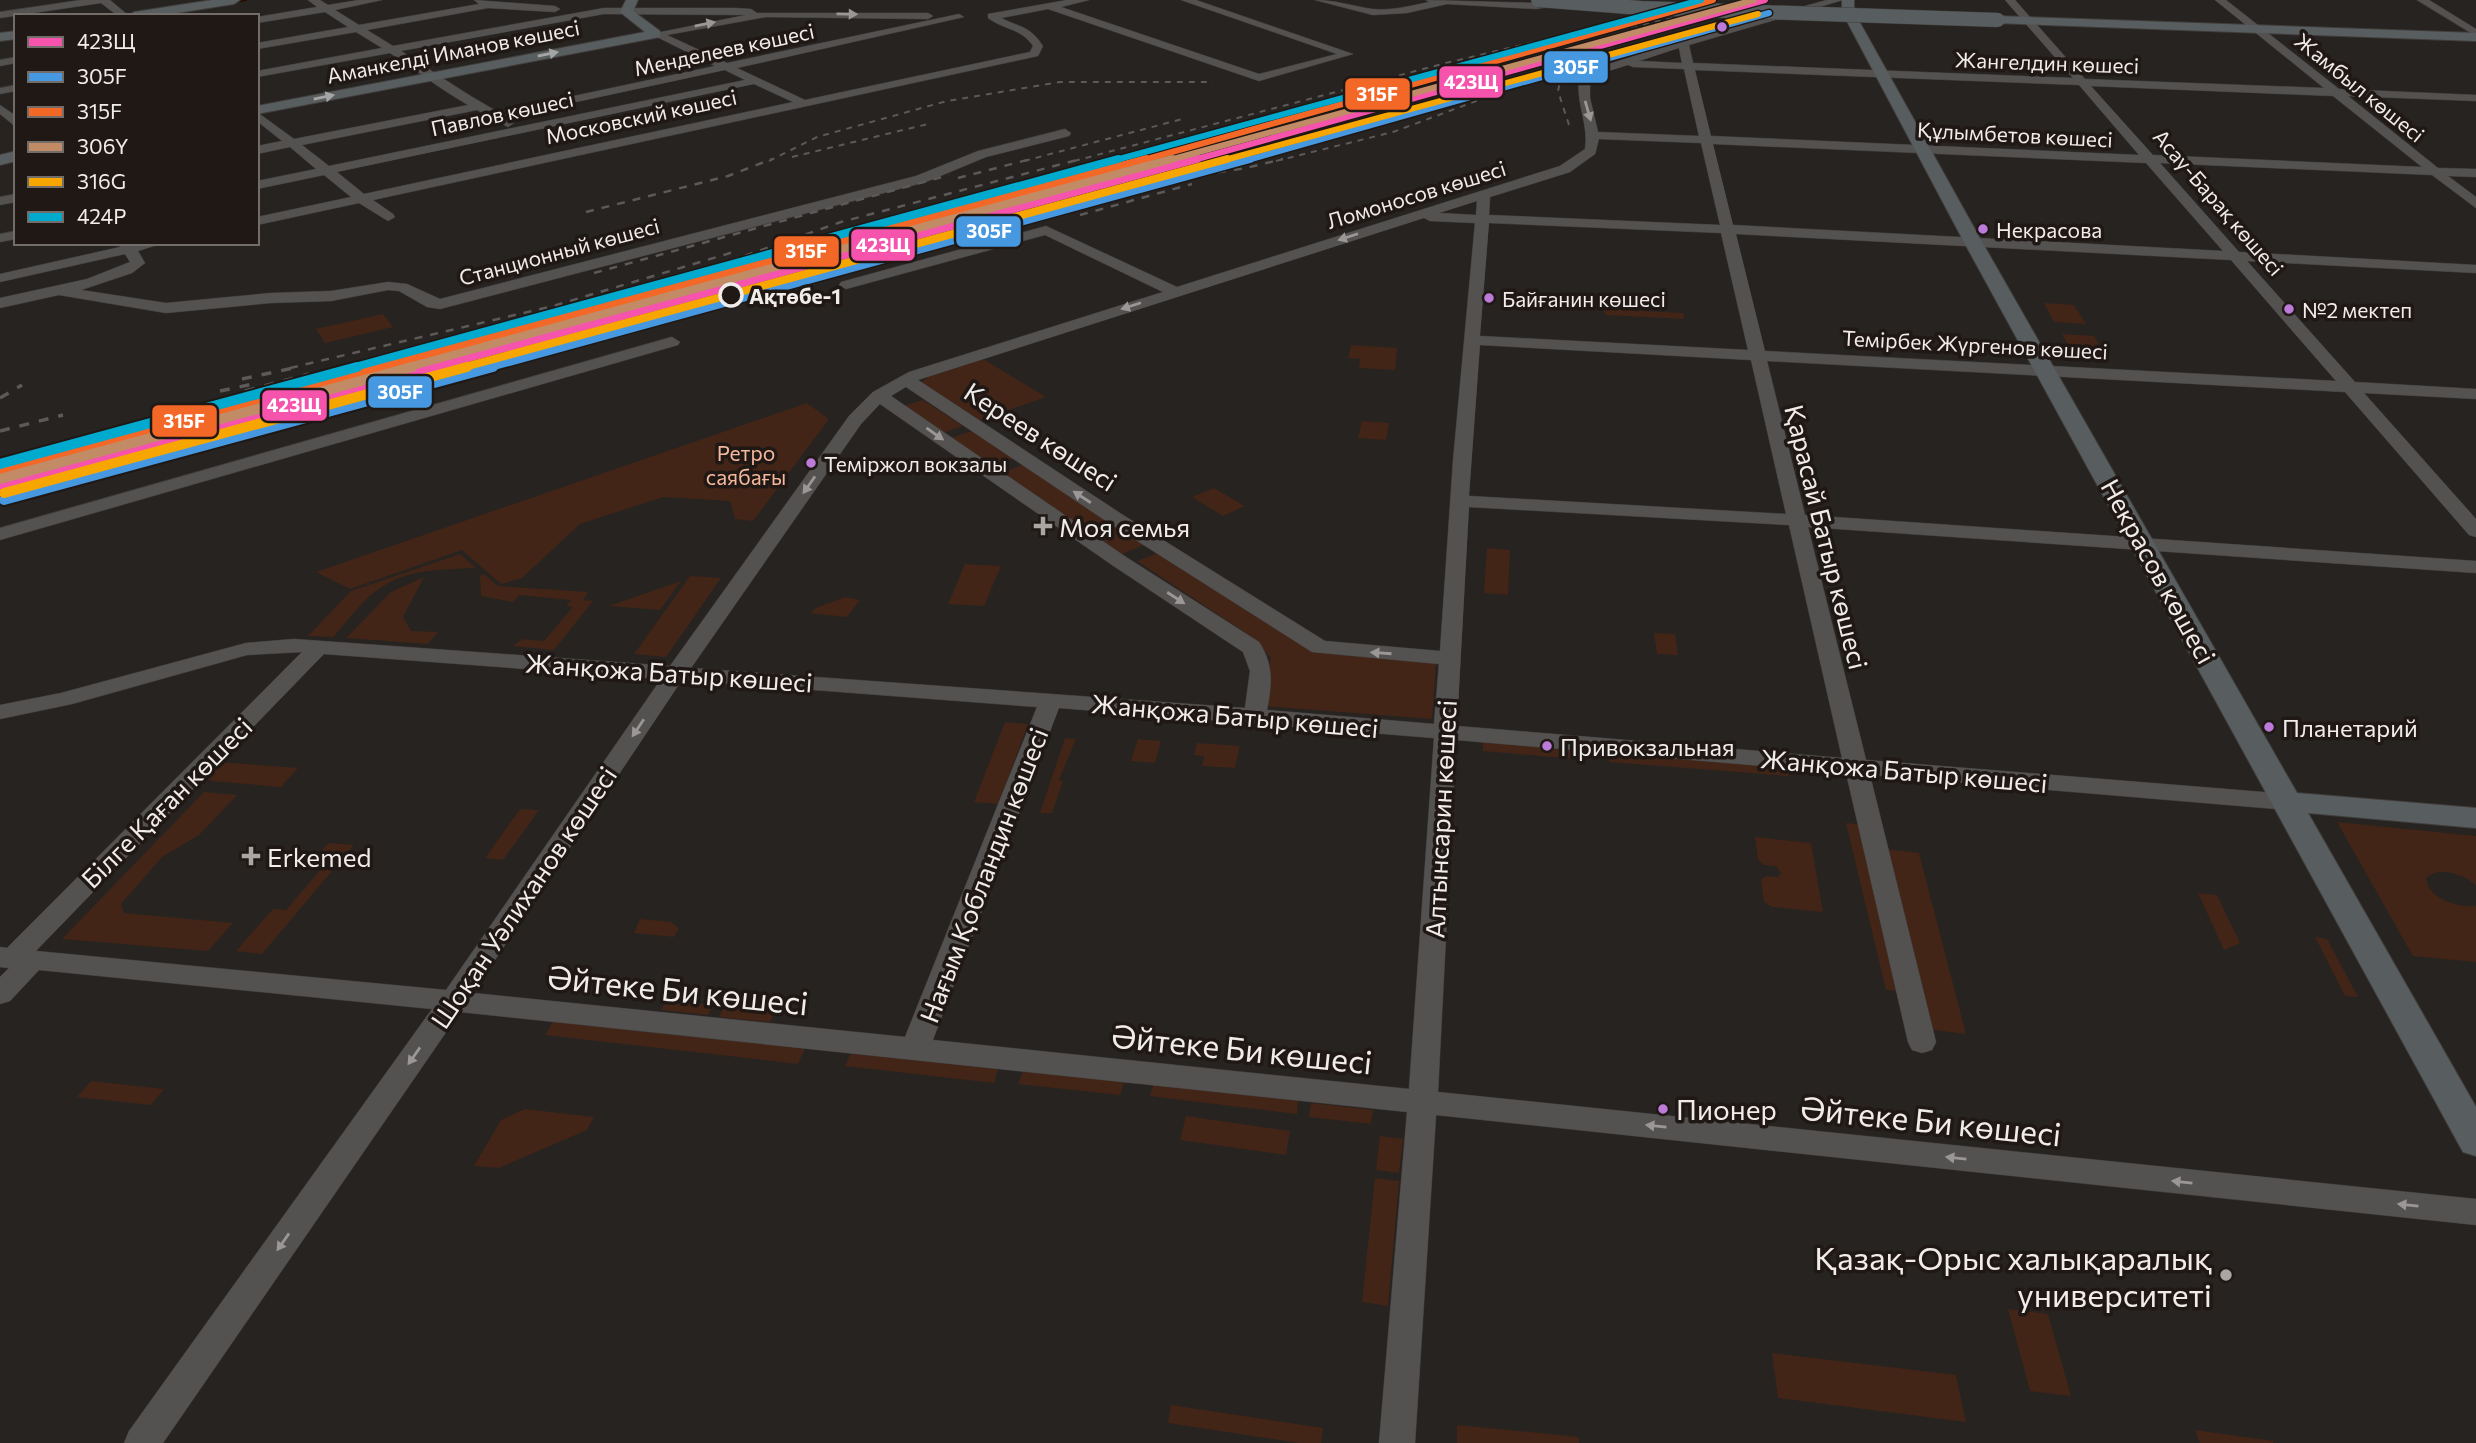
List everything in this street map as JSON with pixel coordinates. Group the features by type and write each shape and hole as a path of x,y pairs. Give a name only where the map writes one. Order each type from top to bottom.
{"main road":[{"path":"146,14 234,0"},
{"path":"1538,0 1653,9 2476,35"},
{"name":"Некрасов көшесі","path":"1848,0 1846,6 1973,242 2476,1142"},
{"path":"629,5 656,34"},
{"name":"Аманкелді Иманов көшесі","path":"259,113 656,34"},
{"name":"Жанқожа Батыр көшесі","path":"2288,802 2476,818"}],"street":[{"path":"0,15 102,0 121,14"},
{"path":"313,0 433,76 440,84 547,149"},
{"path":"259,20 377,0"},
{"path":"987,16 998,21 1017,19 1051,7 1084,0"},
{"path":"1051,7 1259,78 1348,54 1186,0"},
{"path":"1320,0 1373,12 1412,9 1441,1"},
{"path":"1431,0 1536,6 1553,4 1554,0"},
{"path":"1595,135 1582,91 1585,80 1595,72 1683,43 1838,0"},
{"name":"Асау-Барақ көшесі","path":"2010,0 2476,531"},
{"name":"Жамбыл көшесі","path":"2220,0 2476,204"},
{"path":"2422,0 2476,35"},
{"path":"259,46 484,3 604,10"},
{"path":"259,74 629,5 751,12 755,16"},
{"name":"Менделеев көшесі","path":"496,116 963,17 793,13 755,16"},
{"path":"656,34 755,16"},
{"name":"Московский көшесі","path":"259,221 361,198 547,149 803,103 1034,54 1038,46 1017,19"},
{"path":"656,34 803,103"},
{"name":"Қарасай Батыр көшесі","path":"1683,43 1923,1042"},
{"name":"Жангелдин көшесі","path":"1616,63 2476,98"},
{"name":"Павлов көшесі","path":"259,185 755,81"},
{"path":"259,150 478,106"},
{"path":"0,108 11,121"},
{"path":"259,115 326,171 388,217"},
{"name":"Станционный көшесі","path":"55,290 166,308 271,298 319,298 388,286 402,287 432,304 440,303 921,179 982,154 1065,133"},
{"name":"Құлымбетов көшесі","path":"1595,135 2476,173"},
{"name":"Ломоносов көшесі","path":"924,372 1565,169 1591,151 1595,135"},
{"name":"Алтынсарин көшесі","path":"1396,1443 1423,1102 1449,658 1484,195"},
{"path":"1413,217 1726,229 2476,269"},
{"path":"846,285 1046,230 1177,292"},
{"path":"0,278 128,246 138,263 133,267 55,290 0,303"},
{"name":"Темірбек Жүргенов көшесі","path":"1472,340 2476,394"},
{"path":"0,534 672,342"},
{"name":"Шоқан Уәлиханов көшесі","path":"142,1443 855,420 879,396 924,372"},
{"name":"Кереев көшесі","path":"906,380 1105,512 1324,649 1449,658"},
{"path":"879,396 1251,647 1258,655 1261,673 1255,716"},
{"path":"1460,501 1796,520 2476,568"},
{"path":"1216,624 1248,622 1254,613 1252,604"},
{"name":"Жанқожа Батыр көшесі","path":"0,712 64,699 246,649 283,645 1051,700 2288,802"},
{"name":"Білге Қаған көшесі","path":"0,993 15,958 319,647"},
{"name":"Нағым Қобландин көшесі","path":"915,1049 1051,700"},
{"name":"Әйтеке Би көшесі","path":"15,958 453,1000 2476,1212"}],"green space":[{"path":"2044,303 2074,305 2086,324 2054,322"},
{"path":"1604,309 1683,313 1684,319 1605,315"},
{"path":"383,314 393,327 325,343 316,329"},
{"path":"2062,334 2094,336 2106,356 2073,354"},
{"path":"1351,345 1397,348 1395,370 1359,368 1360,359 1348,358"},
{"path":"983,359 1046,397 977,421 921,383 928,377"},
{"path":"923,400 963,426 942,433 903,406"},
{"name":"Ретро саябағы","path":"807,403 829,419 753,521 735,519 730,501 663,497 580,524 522,578 501,584 462,550 350,589 316,572"},
{"path":"1362,421 1389,423 1386,440 1358,438"},
{"path":"972,431 1014,458 992,466 950,438"},
{"path":"1025,464 1146,544 1122,554 1001,473"},
{"path":"1214,488 1245,506 1223,516 1192,497"},
{"path":"1487,548 1510,550 1508,595 1484,593"},
{"path":"1160,552 1307,647 1436,662 1432,719 1262,706 1271,658 1252,637 1137,561"},
{"path":"460,554 476,568 427,571 404,576 368,597 333,637 308,636 351,591"},
{"path":"965,564 1001,566 984,606 948,604"},
{"path":"484,574 498,586 588,592 583,600 593,601 554,650 512,646 523,639 544,641 573,607 566,606 571,600 519,595 513,602 481,596 480,576"},
{"path":"690,576 721,578 666,657 634,654"},
{"path":"424,577 403,617 411,631 438,632 428,644 346,638 391,592"},
{"path":"681,581 660,610 609,606"},
{"path":"845,597 860,600 847,617 810,613 816,608"},
{"path":"1654,633 1675,634 1678,655 1657,654"},
{"path":"1005,722 1028,724 998,804 974,802"},
{"path":"1065,738 1076,739 1059,780 1063,781 1052,813 1040,813"},
{"path":"1138,739 1161,741 1155,763 1131,761"},
{"path":"1483,742 1576,750 1576,759 1483,751"},
{"path":"1197,743 1240,746 1235,768 1202,766 1204,756 1194,755"},
{"path":"1608,751 1787,765 1789,776 1609,762"},
{"path":"218,762 298,768 281,787 211,781 207,773"},
{"path":"204,792 237,795 199,835 162,857 121,904 124,913 233,923 208,951 62,939"},
{"path":"520,809 539,810 503,860 485,858"},
{"path":"2337,822 2476,836 2476,885 2458,875 2445,872 2438,872 2426,878 2432,892 2445,901 2476,906 2476,962 2413,956"},
{"path":"1846,823 1858,824 1899,991 1886,990"},
{"path":"1755,837 1811,843 1823,912 1772,907 1764,902 1761,879 1767,876 1778,877 1781,873 1776,866 1764,865 1758,860"},
{"path":"329,843 354,845 262,954 236,951 273,909 286,910 329,860 315,858"},
{"path":"1884,849 1919,853 1966,1034 1927,1029"},
{"path":"2198,893 2217,895 2240,943 2224,950"},
{"path":"640,919 671,922 679,928 674,937 634,933"},
{"path":"2315,937 2327,939 2358,997 2345,996"},
{"path":"666,1000 713,1005 708,1015 661,1010"},
{"path":"725,1005 776,1010 770,1022 719,1017"},
{"path":"554,1020 805,1049 798,1064 545,1035"},
{"path":"851,1053 998,1069 994,1083 845,1066"},
{"path":"1023,1071 1124,1082 1120,1095 1018,1084"},
{"path":"91,1081 164,1089 151,1105 77,1097"},
{"path":"1154,1083 1298,1100 1297,1114 1150,1096"},
{"path":"1311,1103 1373,1110 1371,1124 1309,1117"},
{"path":"525,1109 594,1117 587,1130 499,1168 474,1166 501,1120"},
{"path":"1186,1116 1290,1131 1286,1155 1180,1140"},
{"path":"1380,1136 1403,1139 1399,1173 1376,1170"},
{"path":"1375,1178 1399,1181 1388,1306 1362,1302"},
{"path":"2008,1309 2048,1314 2071,1396 2030,1391"},
{"path":"1772,1353 1956,1375 1966,1422 1778,1398"},
{"path":"1171,1405 1323,1428 1321,1443 1299,1443 1168,1423"},
{"path":"1457,1425 1579,1437 1579,1443 1457,1443"},
{"path":"2195,1430 2273,1441 2273,1443 2200,1443"}],"waterway":[{"path":"233,2 246,0"}],"railway":[{"path":"1133,161 1620,29 1712,10"},
{"path":"1569,125 1558,91 1562,72 1574,62 1642,34"},
{"path":"1074,161 1446,63 1560,36"},
{"path":"769,161 817,137 947,101 1060,82 1213,82"},
{"path":"1276,161 1393,132 1479,100"},
{"path":"1024,161 1186,118"},
{"path":"792,157 932,123"},
{"path":"1182,159 1191,156"},
{"path":"586,212 728,176 772,159"},
{"path":"958,178 1031,159"},
{"path":"730,261 841,222 1081,159"},
{"path":"365,368 1139,159"},
{"path":"1114,180 1182,159"},
{"path":"1176,161 1182,159"},
{"path":"1060,197 1246,168 1283,159"},
{"path":"594,273 949,175"},
{"path":"1080,215 1192,184"},
{"path":"290,368 553,306 737,251"},
{"path":"242,379 298,367"},
{"path":"0,467 372,367"},
{"path":"245,391 309,374"},
{"path":"220,391 253,384"},
{"path":"0,398 22,385"},
{"path":"0,431 63,415"},
{"path":"0,498 278,422"}],"transit line":[{"name":"424Р","path":"0,464 1701,0"},
{"name":"315F","path":"0,471 1103,171 1713,0"},
{"name":"306Y","path":"0,479 1754,0"},
{"name":"423Щ","path":"0,486 1107,184 1765,0"},
{"name":"305F","path":"4,500 1111,198 1769,13"},
{"name":"316G","path":"4,493 1758,14"}],"place":[{"name":"Некрасова","path":"1983,229"},
{"name":"Ақтөбе-1","path":"731,295"},
{"name":"Байғанин көшесі","path":"1489,298"},
{"name":"№2 мектеп","path":"2289,309"},
{"name":"Теміржол вокзалы","path":"811,463"},
{"name":"Моя семья","path":"1043,526"},
{"name":"Планетарий","path":"2269,727"},
{"name":"Привокзальная","path":"1547,746"},
{"name":"Erkemed","path":"251,856"},
{"name":"Пионер","path":"1663,1109"},
{"name":"Қазақ-Орыс халықаралық университеті","path":"2226,1275"}]}
